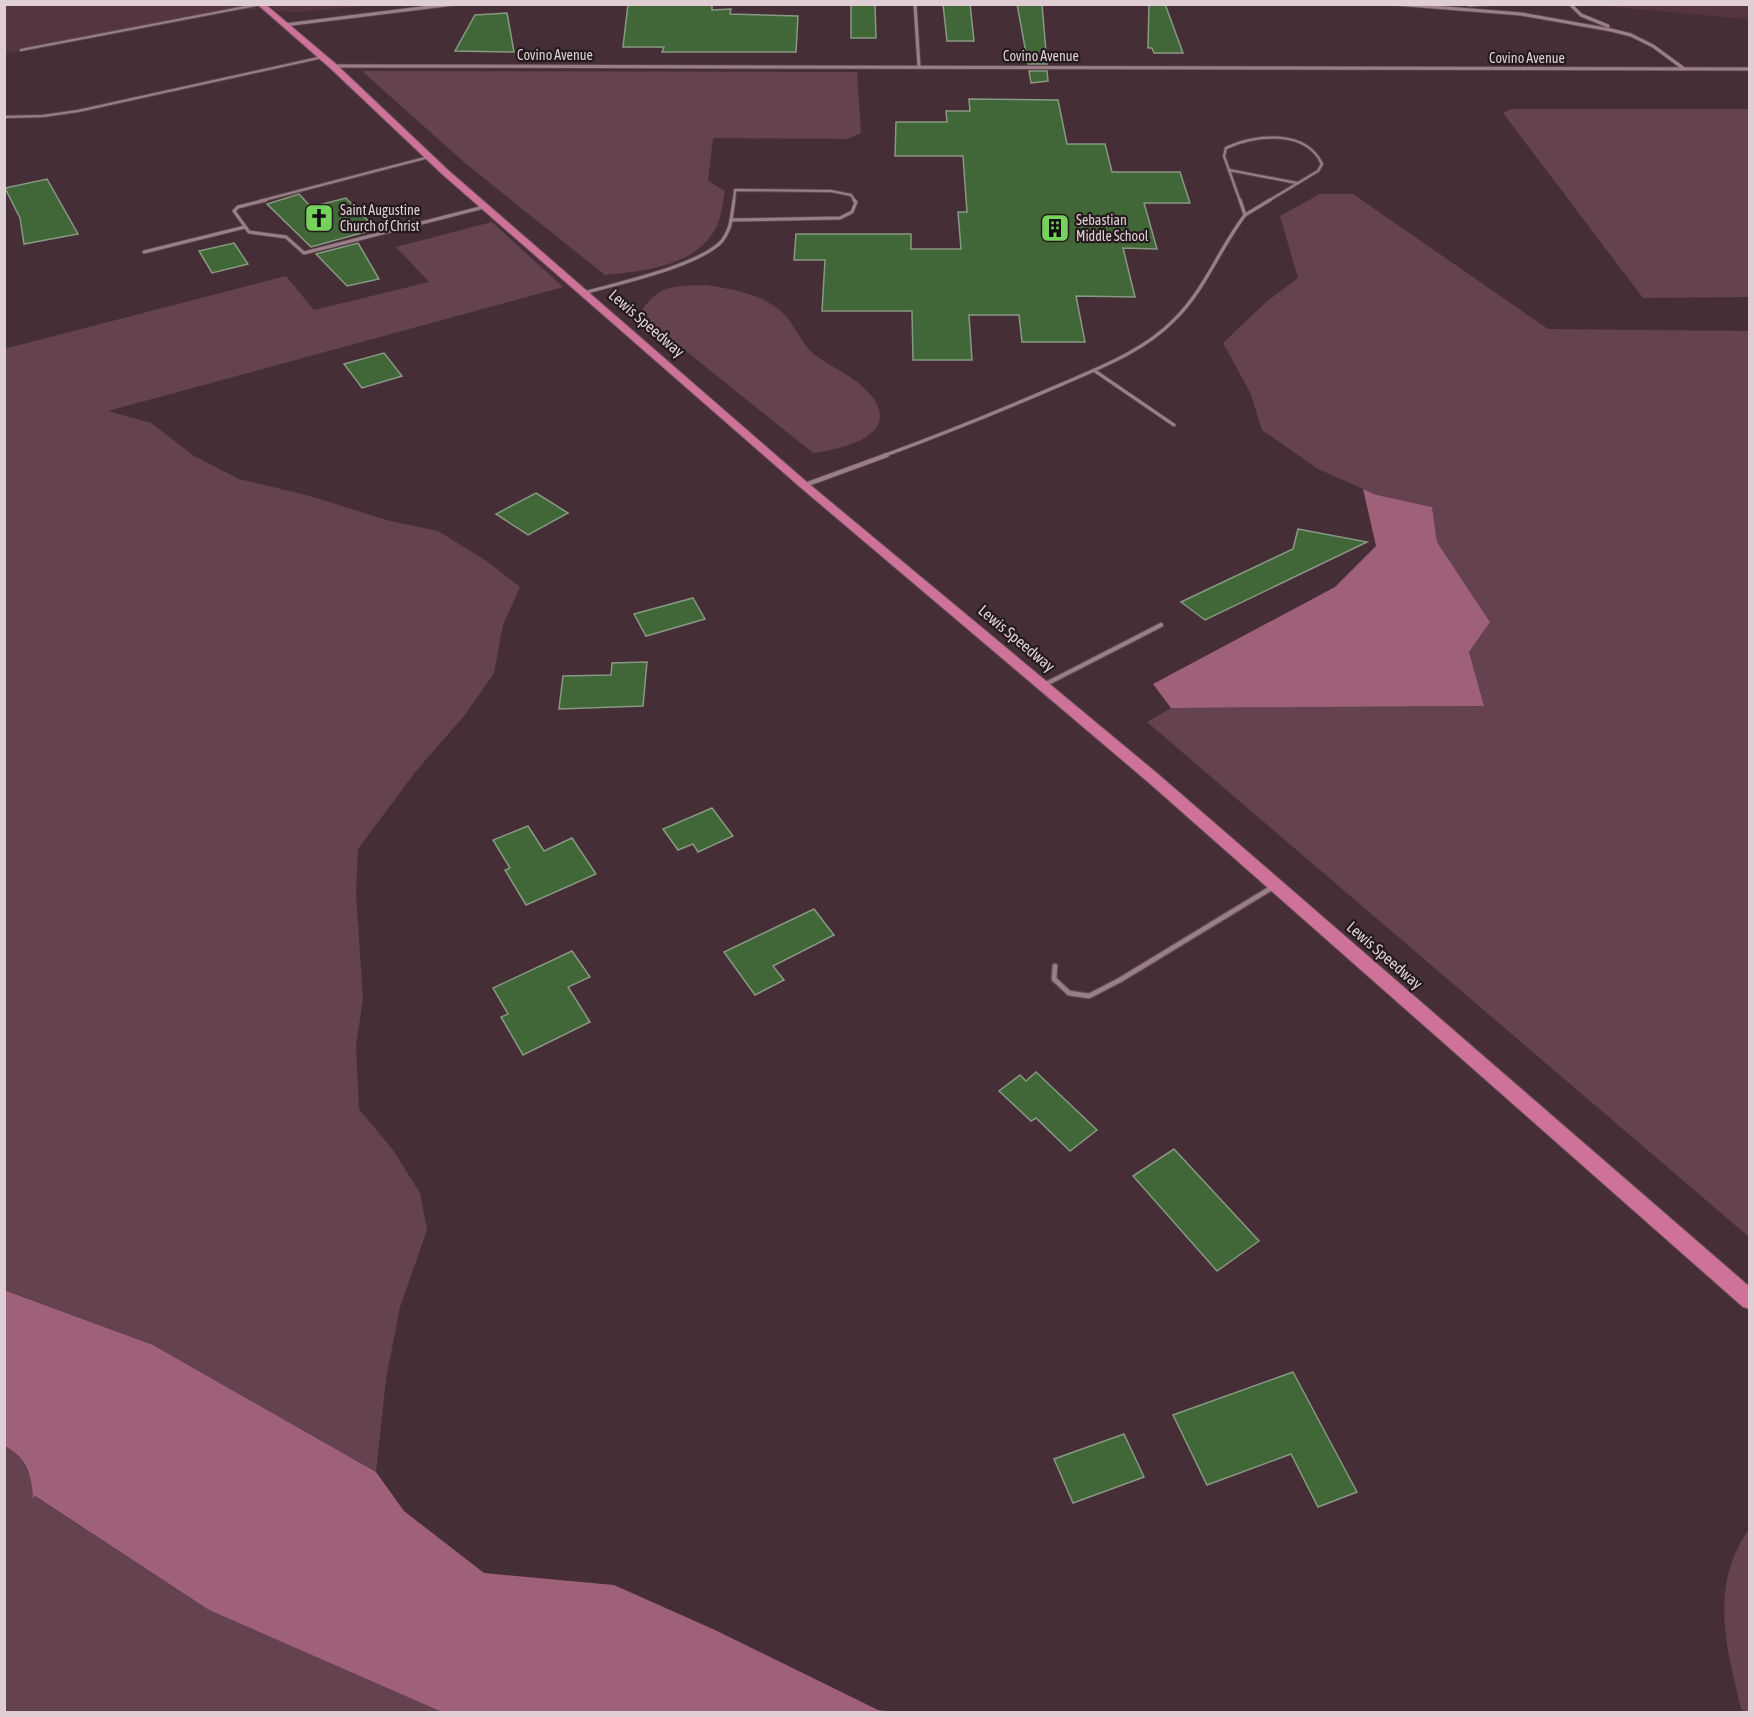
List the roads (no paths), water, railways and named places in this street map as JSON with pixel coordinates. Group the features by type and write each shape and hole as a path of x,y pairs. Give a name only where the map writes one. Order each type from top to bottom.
{"main road":[{"name":"Lewis Speedway","path":"261,5 333,66 429,157 804,485 1043,685 1749,1300"}],"street":[{"path":"284,25 454,4"},
{"path":"915,4 919,67"},
{"path":"1396,4 1521,14 1576,22 1631,35"},
{"path":"1438,6 1489,4"},
{"path":"1570,4 1581,15 1653,46 1684,69"},
{"name":"Covino Avenue","path":"333,66 1749,69"}],"lane":[{"path":"21,50 261,5"},
{"path":"4,117 43,116 78,111 323,57"},
{"path":"804,485 975,422 1095,371 1150,340 1173,322 1190,303 1204,284 1233,231 1245,215 1318,171 1322,164 1321,158 1312,148 1288,140 1251,138 1226,148 1224,156 1245,215"},
{"path":"429,157 238,207 234,211 253,234 286,237 304,253 309,253 486,206"},
{"path":"1229,170 1298,183"},
{"path":"584,293 703,255 722,241 728,233 730,219 735,190 831,191 851,195 856,202 852,213 832,219 730,219"},
{"path":"144,252 245,227"},
{"path":"1095,371 1174,425"},
{"path":"1043,685 1161,625"},
{"path":"1055,966 1054,979 1069,993 1089,996 1120,980 1275,886"}],"place":[{"name":"Saint Augustine Church of Christ","path":"319,218"},
{"name":"Sebastian Middle School","path":"1055,228"}]}
